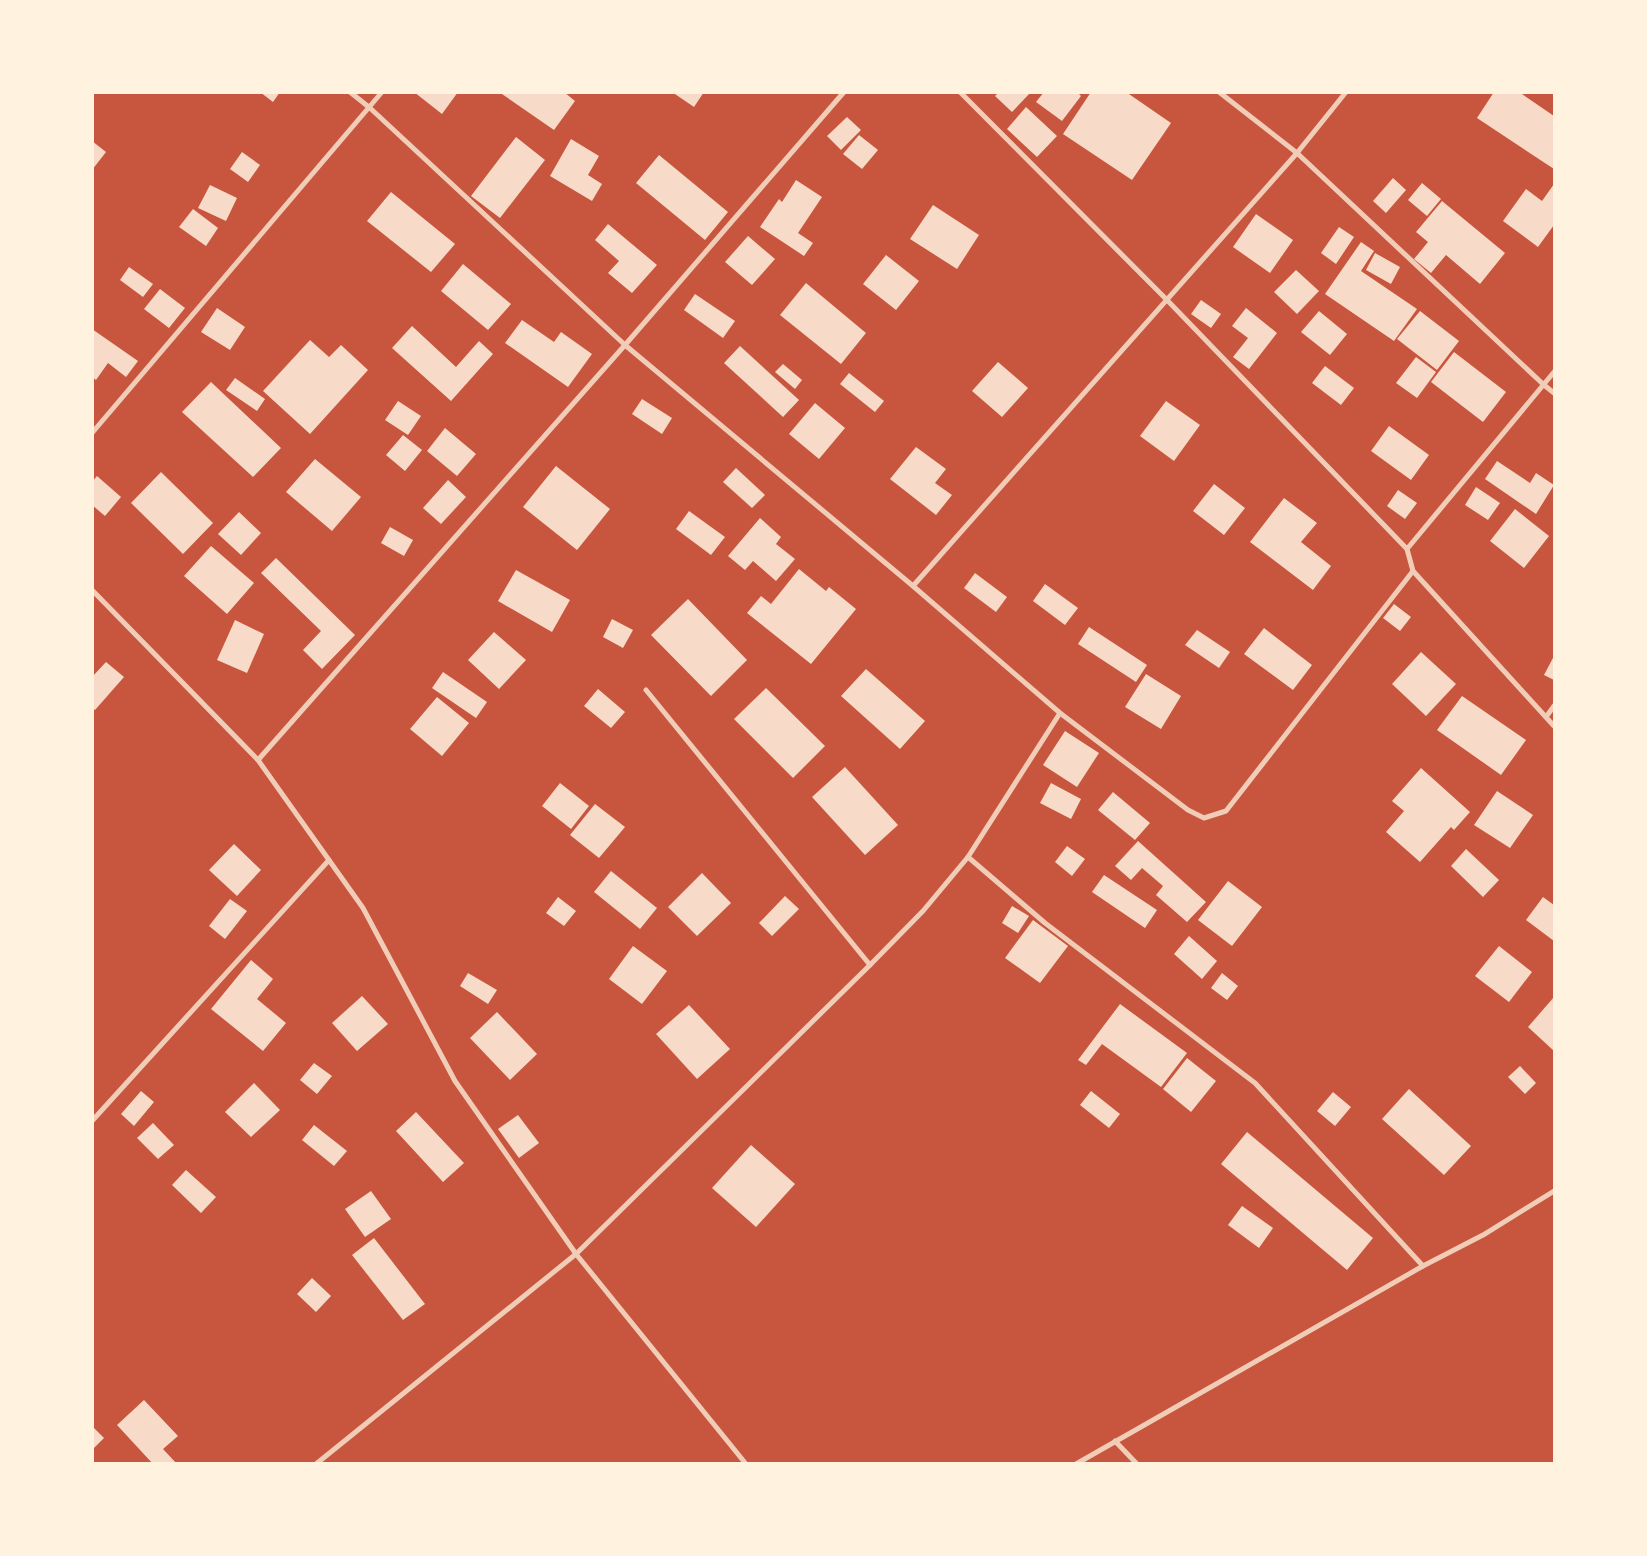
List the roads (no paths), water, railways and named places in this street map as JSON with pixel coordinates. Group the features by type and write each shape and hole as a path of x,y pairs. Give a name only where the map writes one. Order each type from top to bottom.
{"street":[{"path":"350,92 370,108 625,346 913,586 1060,713 1188,810 1204,818 1226,811 1413,571"},
{"path":"92,433 382,92"},
{"path":"258,760 625,346 844,92"},
{"path":"960,92 1167,300 1407,549 1413,571 1554,726"},
{"path":"1219,92 1297,153 1554,393"},
{"path":"913,586 1297,153 1346,92"},
{"path":"1407,549 1554,372"},
{"path":"92,590 258,760 363,908 455,1081 576,1254 746,1464"},
{"path":"646,690 870,965"},
{"path":"1546,717 1554,706"},
{"path":"316,1464 576,1254 870,965 923,911 968,857 1060,713"},
{"path":"968,857 1045,923 1255,1083 1422,1266"},
{"path":"92,1121 329,860"},
{"path":"1076,1464 1422,1266 1483,1235 1554,1191"},
{"path":"1114,1441 1137,1464"}]}
